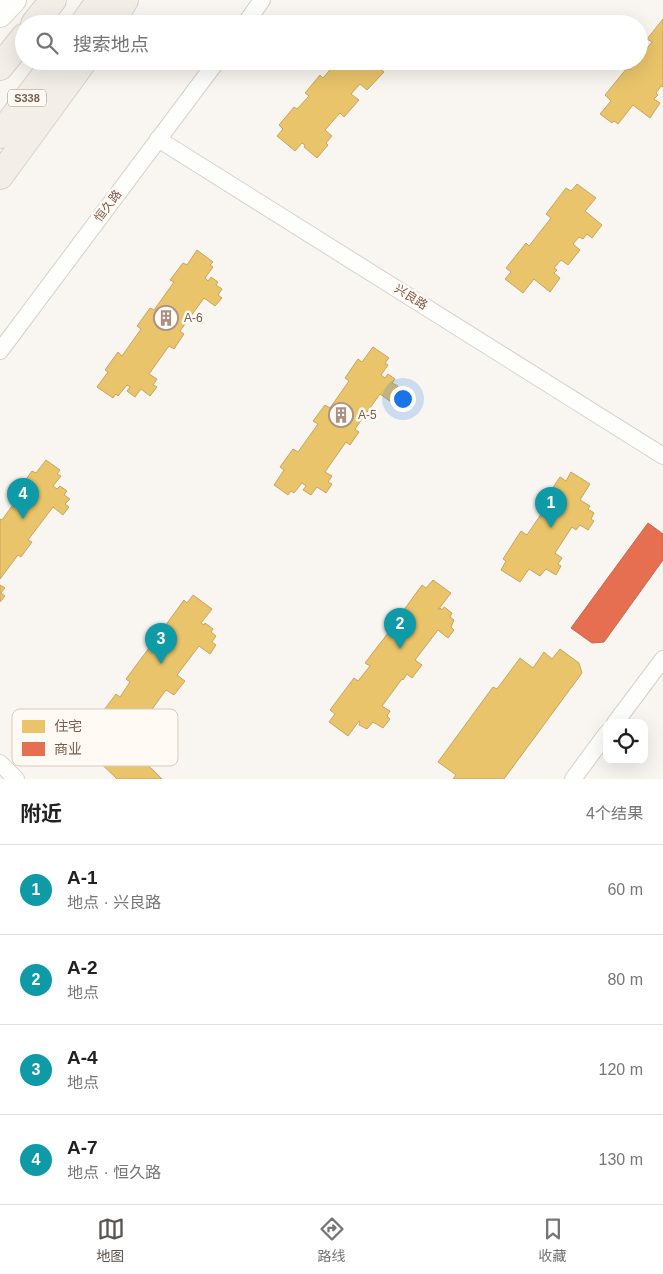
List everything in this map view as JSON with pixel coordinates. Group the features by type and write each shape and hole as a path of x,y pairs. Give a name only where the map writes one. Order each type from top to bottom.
{"main road":[{"path":"41,15 53,0"},
{"path":"89,15 100,0"},
{"path":"116,15 125,0"},
{"path":"0,67 15,48"},
{"name":"S338","path":"0,135 48,70"},
{"path":"0,176 77,70"}],"street":[{"path":"0,15 14,0"},
{"path":"251,15 262,0"},
{"name":"恒久路","path":"0,351 209,70"},
{"name":"兴良路","path":"158,139 663,456"},
{"path":"618,719 663,659"},
{"path":"573,779 603,739"},
{"path":"0,763 16,779"}],"building: 住宅":[{"path":"663,19 663,87 661,86 656,93 658,95 654,99 660,103 650,118 633,105 618,124 614,121 612,123 600,114 611,101 605,95 625,70 648,70 648,47 652,42 648,38"},
{"path":"330,70 382,70 384,72 367,90 360,84 351,94 359,100 344,117 340,113 325,130 332,136 326,143 328,145 317,158 302,143 295,151 277,136 283,129 279,125 294,107 297,109 309,96 305,93 320,75 323,78"},
{"path":"577,184 596,198 585,211 602,225 592,238 587,234 583,239 579,237 573,244 580,250 568,265 561,260 554,268 557,270 554,273 560,278 550,292 534,279 523,293 505,279 511,272 506,268 526,243 529,246 551,218 546,214 566,188 571,191"},
{"name":"A-6","path":"197,250 213,262 210,265 213,267 205,278 208,281 211,277 218,282 216,285 222,289 218,295 222,298 215,306 204,298 180,331 184,334 174,349 169,346 149,374 157,379 153,385 157,387 150,396 141,389 135,397 127,391 130,387 127,385 118,396 116,394 113,398 97,387 108,372 105,370 118,352 122,356 141,329 137,326 150,308 154,310 174,282 170,280 183,263 187,265"},
{"name":"A-5","path":"373,347 389,358 385,363 388,365 381,375 385,378 388,374 395,379 392,383 398,386 393,393 396,395 391,402 380,394 355,429 359,432 350,445 346,442 325,472 332,476 328,482 332,484 326,493 317,487 311,495 303,490 306,486 302,483 294,493 291,491 288,495 274,485 284,470 280,467 293,449 298,452 318,424 313,421 325,405 330,408 349,381 345,378 358,359 362,362"},
{"path":"46,460 60,470 57,474 61,476 53,486 57,489 60,486 67,491 64,495 70,499 65,504 69,507 63,515 53,507 28,540 32,542 21,557 18,555 0,579 0,519 2,520 22,492 19,489 32,471 36,473"},
{"path":"571,472 590,484 580,500 590,506 588,509 594,513 591,519 594,521 588,530 580,525 576,530 572,527 555,553 562,558 558,564 561,566 556,575 546,569 540,576 529,569 520,582 501,570 506,561 503,559 521,531 527,535 546,507 542,504 560,477 566,481"},
{"path":"433,580 451,593 438,610 440,608 442,610 444,607 452,613 450,617 454,620 451,627 454,630 448,638 438,630 415,660 422,665 412,678 407,674 402,679 382,706 390,711 387,716 390,719 383,728 373,722 367,729 359,725 359,721 348,736 329,722 335,714 330,710 354,678 358,681 370,666 365,663 388,633 391,635 402,621 398,618 422,585 426,588"},
{"path":"0,585 5,588 1,593 5,596 0,602"},
{"path":"193,595 212,609 201,623 204,625 205,623 213,629 211,632 216,636 212,642 216,645 210,654 199,646 177,675 185,681 174,695 166,690 152,709 105,709 116,694 120,697 130,682 126,679 149,648 153,651 164,636 160,633 184,600 187,603"},
{"path":"560,649 579,663 582,673 504,779 453,779 456,775 438,762 493,687 497,689 520,658 533,668 544,652 552,659"},
{"path":"104,766 149,766 162,779 117,779"}],"building: 商业":[{"path":"648,523 663,534 663,560 604,642 592,643 571,628"}],"place":[{"name":"A-6","path":"166,318"},
{"name":"A-5","path":"341,415"},
{"name":"A-7","path":"23,519"},
{"name":"A-1","path":"551,528"},
{"name":"A-2","path":"400,649"},
{"name":"A-4","path":"161,664"}]}
